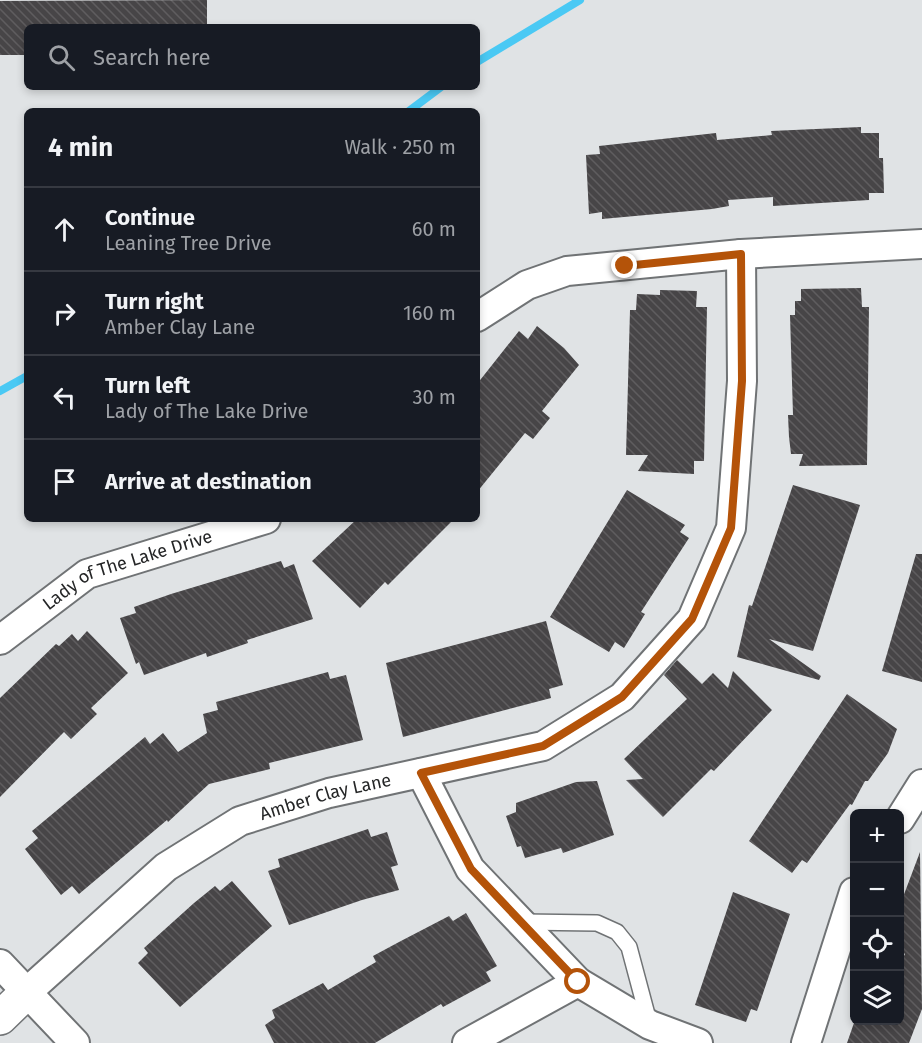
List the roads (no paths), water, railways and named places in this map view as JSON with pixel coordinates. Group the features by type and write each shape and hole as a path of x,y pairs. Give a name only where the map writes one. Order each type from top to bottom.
{"street":[{"path":"480,314 527,285 567,271 741,254 922,244"},
{"name":"Amber Clay Lane","path":"27,992 166,867 240,821 329,793 543,746 622,697 692,619 731,528 742,381 741,254"},
{"name":"Lady of The Lake Drive","path":"0,639 87,574 256,522"},
{"path":"421,773 471,869 578,982 650,1025 698,1043"},
{"path":"904,812 922,783"},
{"path":"806,1043 850,907"},
{"path":"0,964 75,1043"},
{"path":"467,1043 578,982"},
{"path":"0,1018 27,992"}],"lane":[{"path":"522,922 597,922 617,932 628,947 650,1025"}],"waterway":[{"path":"480,60 580,0"},
{"path":"413,108 437,90"},
{"path":"0,391 24,378"}]}
